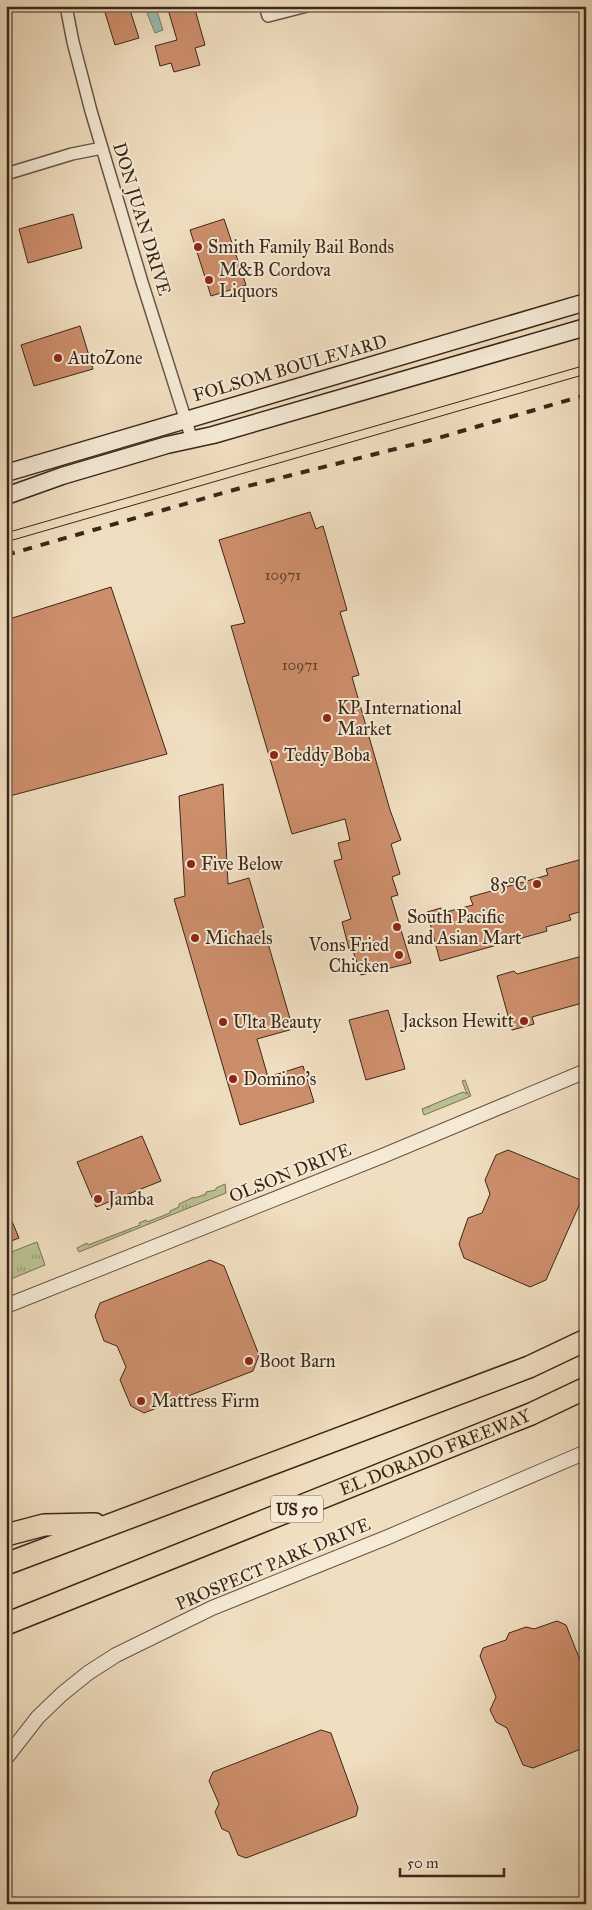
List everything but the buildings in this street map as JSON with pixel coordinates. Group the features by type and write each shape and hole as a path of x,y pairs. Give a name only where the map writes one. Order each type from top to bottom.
{"highway":[{"path":"6,1564 529,1367 586,1340"},
{"name":"EL DORADO FREEWAY","path":"6,1624 531,1414 586,1388"},
{"path":"6,1535 44,1525 108,1524"},
{"path":"6,1640 100,1588"}],"main road":[{"name":"FOLSOM BOULEVARD","path":"6,473 586,302"},
{"path":"6,496 62,476 168,445 213,435 341,399 586,327"},
{"path":"341,399 348,385 464,352 482,332"}],"street":[{"name":"DON JUAN DRIVE","path":"66,6 73,42 102,148 192,440"},
{"path":"265,6 268,16 307,6"},
{"path":"6,174 72,154 102,148"},
{"name":"OLSON DRIVE","path":"6,1306 380,1157 586,1071"},
{"name":"PROSPECT PARK DRIVE","path":"6,1758 38,1717 62,1694 88,1673 116,1655 212,1608 388,1537 586,1452"}],"green space":[{"path":"465,1080 471,1096 424,1115 422,1109 463,1092 467,1094 462,1081"},
{"path":"225,1184 226,1193 79,1252 77,1248 140,1225 139,1223 146,1220 147,1222 170,1213 170,1211 179,1207 179,1204 206,1194 206,1192 216,1190 216,1188"},
{"path":"37,1242 45,1265 6,1281 6,1254"}],"water":[{"path":"157,11 163,30 155,33 147,13"}],"tram line":[{"path":"6,533 586,365"},
{"path":"6,542 586,374"}],"railway":[{"path":"6,555 244,487 431,440 586,395"}],"place":[{"name":"Smith Family Bail Bonds","path":"198,247"},
{"name":"M&B Cordova Liquors","path":"209,280"},
{"name":"AutoZone","path":"58,358"},
{"name":"KP International Market","path":"327,718"},
{"name":"Teddy Boba","path":"274,755"},
{"name":"Five Below","path":"191,864"},
{"name":"85°C","path":"537,884"},
{"name":"South Pacific and Asian Mart","path":"397,927"},
{"name":"Michaels","path":"195,938"},
{"name":"Vons Fried Chicken","path":"399,955"},
{"name":"Jackson Hewitt","path":"524,1021"},
{"name":"Ulta Beauty","path":"223,1022"},
{"name":"Domino's","path":"233,1079"},
{"name":"Jamba","path":"98,1199"},
{"name":"Boot Barn","path":"249,1361"},
{"name":"Mattress Firm","path":"141,1401"}]}
